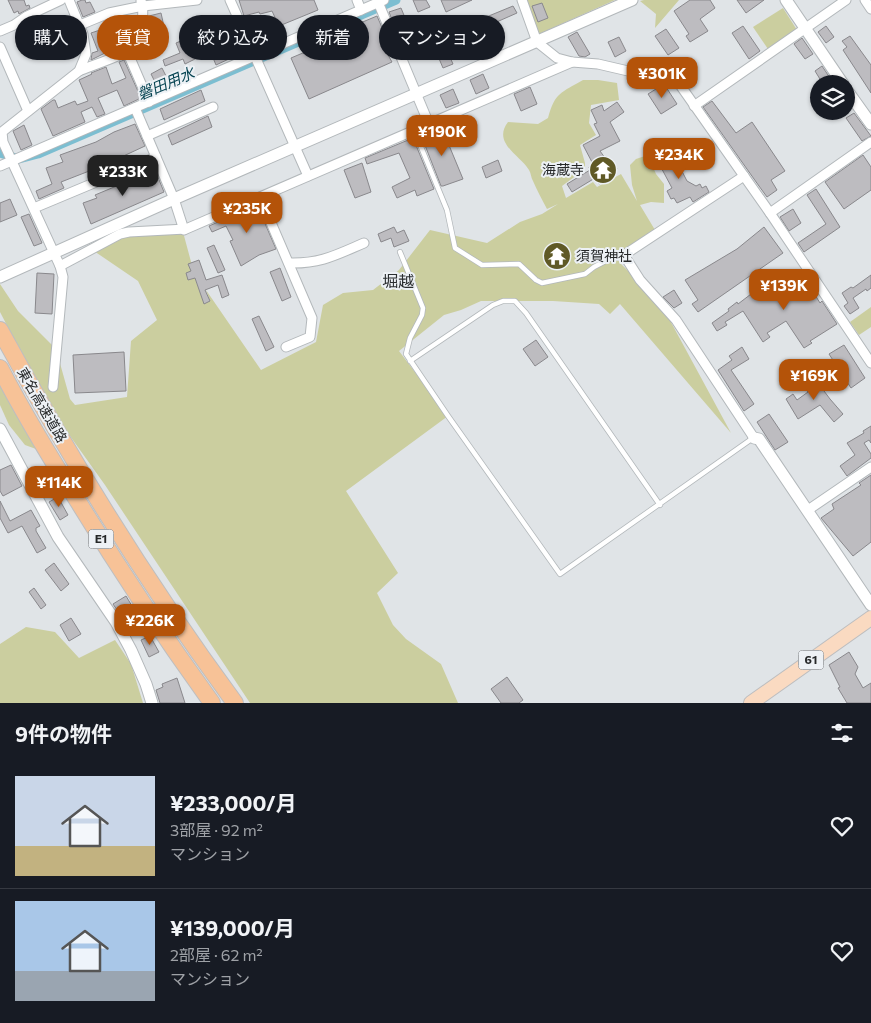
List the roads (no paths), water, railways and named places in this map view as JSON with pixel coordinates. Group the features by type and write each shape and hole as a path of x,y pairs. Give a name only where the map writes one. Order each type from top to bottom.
{"highway":[{"name":"東名高速道路","path":"0,330 44,411 130,550 235,703"},
{"name":"東名高速道路","path":"0,368 50,457 116,564 176,654 212,703"}],"main road":[{"name":"61","path":"751,703 871,618"},
{"name":"61","path":"764,703 871,628"}],"street":[{"path":"0,31 14,26 27,16 61,0"},
{"path":"69,0 76,15"},
{"path":"87,21 109,12 142,3 197,0"},
{"path":"230,0 237,15"},
{"path":"358,0 361,10"},
{"path":"522,0 537,42 557,58 572,62 598,64 641,74 666,65 770,213 871,363"},
{"path":"0,278 174,199 632,0"},
{"path":"786,0 837,75"},
{"path":"694,106 846,0"},
{"path":"865,0 871,9"},
{"path":"287,42 381,1 429,124"},
{"path":"0,47 28,111"},
{"path":"79,71 84,60"},
{"path":"53,387 63,277 60,266 1,134 79,71 105,60"},
{"path":"131,60 149,102"},
{"path":"0,166 247,60"},
{"path":"258,60 308,176"},
{"path":"60,266 120,234 184,230 572,62"},
{"path":"855,102 871,124"},
{"path":"147,136 212,107"},
{"path":"135,108 174,199 184,230"},
{"path":"770,213 871,142"},
{"path":"34,208 156,157"},
{"path":"744,176 624,255 640,280 676,320 754,438 759,438 871,605"},
{"path":"260,197 312,318 310,337 286,347"},
{"path":"288,263 305,264 319,262 364,243"},
{"path":"0,429 58,536 116,622 131,650 152,703"},
{"path":"808,510 871,467"}],"lane":[{"path":"414,130 447,210 455,248 482,265 519,264 536,280 542,283 586,274 594,267 613,257 626,259"},
{"path":"400,252 423,308 422,315 410,338 406,354 560,574 754,438"},
{"path":"410,361 493,305 503,301 515,301 526,313 660,505"}],"waterway":[{"name":"磐田用水","path":"0,153 19,159 38,154 396,0"}],"place":[{"name":"海蔵寺","path":"603,170"},
{"name":"須賀神社","path":"557,256"}],"district":[{"name":"堀越","path":"398,281"}]}
